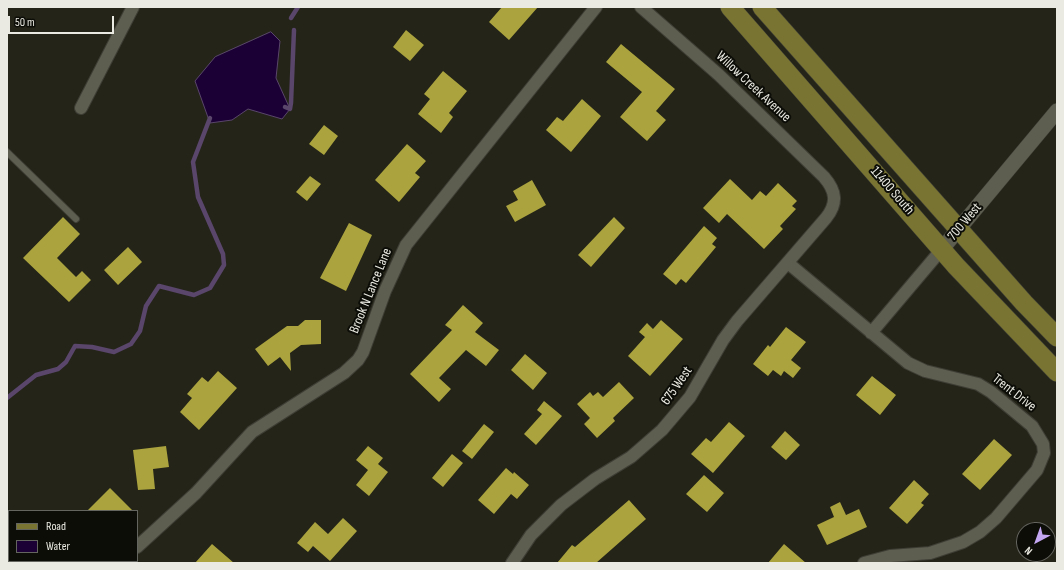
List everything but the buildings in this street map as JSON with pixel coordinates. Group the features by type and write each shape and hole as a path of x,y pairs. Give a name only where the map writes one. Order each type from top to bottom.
{"main road":[{"name":"11400 South","path":"730,7 942,249 1057,372"},
{"name":"11400 South","path":"762,7 1024,304 1057,337"}],"street":[{"name":"Brook N Lance Lane","path":"138,546 196,493 252,432 344,373 358,360 406,245 596,7"},
{"name":"Willow Creek Avenue","path":"641,7 719,75 762,115 824,177 834,191 835,198"},
{"path":"81,108 129,9"},
{"name":"700 West","path":"871,333 1057,111"},
{"name":"675 West","path":"512,563 531,535 561,505 596,479 631,457 662,430 690,397 737,321 831,212 835,198"},
{"name":"Trent Drive","path":"788,262 908,363 925,371 978,384 991,392 1032,426 1043,444 1044,453 1037,470 996,518 968,539 946,549 930,553 890,556 864,563"}],"lane":[{"path":"7,152 76,219"}],"water":[{"path":"271,32 280,41 276,78 290,109 282,119 248,109 232,120 210,123 195,81 215,57"}],"waterway":[{"path":"291,18 298,7"},
{"path":"285,107 290,109 291,103 294,30"},
{"path":"7,398 36,375 58,369 66,362 75,346 92,347 114,352 131,344 140,331 146,306 159,286 194,295 210,288 224,265 223,254 198,197 193,162 210,118"}]}
